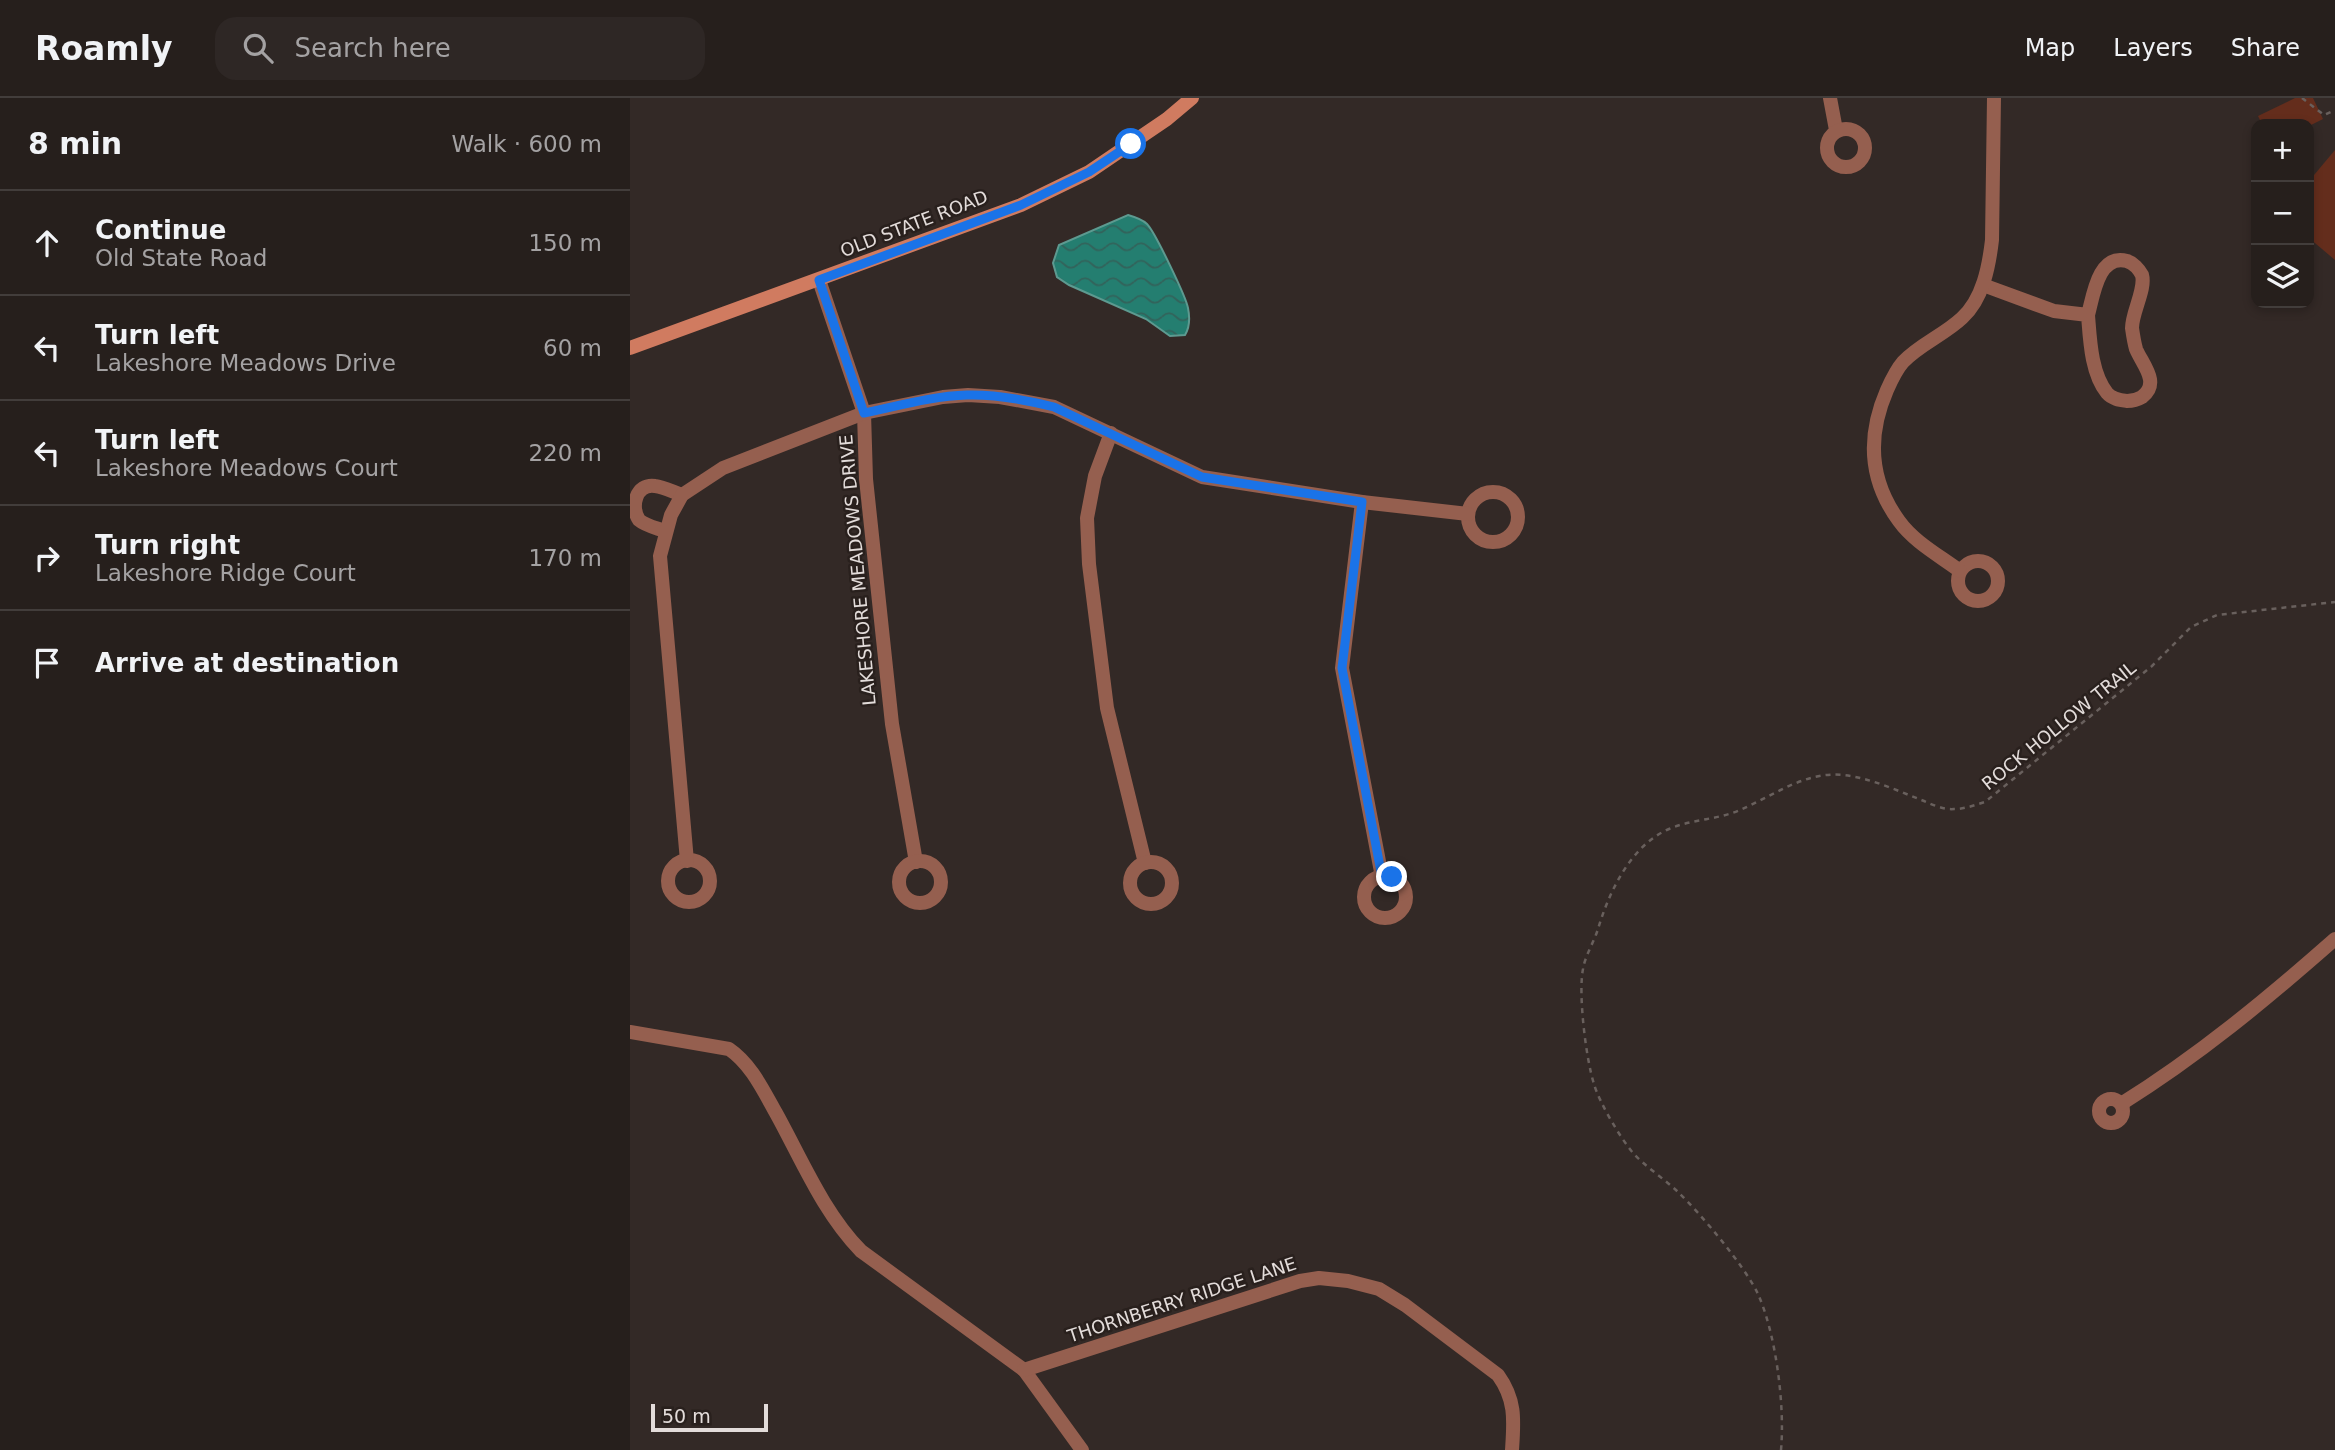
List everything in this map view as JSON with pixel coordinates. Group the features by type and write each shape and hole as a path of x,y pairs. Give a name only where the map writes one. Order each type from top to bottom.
{"street":[{"name":"OLD STATE ROAD","path":"630,348 1021,205 1089,172 1167,119 1192,98"},
{"path":"1830,98 1836,131"},
{"path":"1960,571 1918,540 1900,523 1887,503 1879,484 1873,434 1878,411 1901,364 1927,341 1963,317 1983,285 1992,240 1994,98"},
{"path":"2120,260 2133,264 2143,283 2134,312 2133,339 2150,379 2150,386 2140,398 2129,401 2113,398 2108,393 2096,366 2088,315 2101,272 2106,266 2120,260"},
{"name":"LAKESHORE MEADOWS DRIVE","path":"819,280 864,413 866,479 891,724 916,862"},
{"path":"1983,285 2054,311 2088,315"},
{"path":"687,861 660,555 665,531 682,495 723,468 864,413 943,397 968,395 1000,397 1054,407 1202,477 1362,502 1468,514"},
{"path":"1111,433 1095,476 1087,518 1089,564 1107,708 1145,863"},
{"path":"665,531 639,521 632,507 635,494 641,488 655,486 682,495"},
{"path":"1362,502 1342,668 1382,877"},
{"path":"2121,1104 2190,1059 2252,1012 2335,939"},
{"path":"630,1032 729,1049 741,1058 762,1089 822,1200 845,1235 861,1251 1024,1370 1082,1450"},
{"name":"THORNBERRY RIDGE LANE","path":"1024,1370 1300,1281 1319,1278 1348,1281 1379,1289 1405,1305 1498,1374 1512,1403 1512,1450"}],"path":[{"path":"2302,98 2324,115 2335,110"},
{"name":"ROCK HOLLOW TRAIL","path":"1781,1450 1783,1429 1778,1384 1770,1330 1759,1296 1709,1226 1678,1192 1632,1152 1604,1107 1594,1084 1581,1003 1583,967 1594,943 1606,904 1630,863 1649,840 1669,829 1740,810 1777,791 1811,778 1842,775 1872,782 1951,810 1985,802 2135,681 2191,628 2217,615 2335,602"}],"shaded area":[{"path":"2295,98 2313,98 2323,119 2314,124 2314,119 2260,119 2258,116"},
{"path":"2335,150 2335,260 2314,242 2314,175"}],"water":[{"path":"1128,215 1147,224 1170,265 1188,308 1189,322 1185,335 1170,336 1146,319 1069,285 1057,277 1053,263 1059,245"}],"route":[{"path":"1131,144 1089,172 1021,205 819,280 864,413 943,397 968,395 1031,401 1054,407 1202,477 1362,502 1342,668 1382,877 1392,877"}]}
